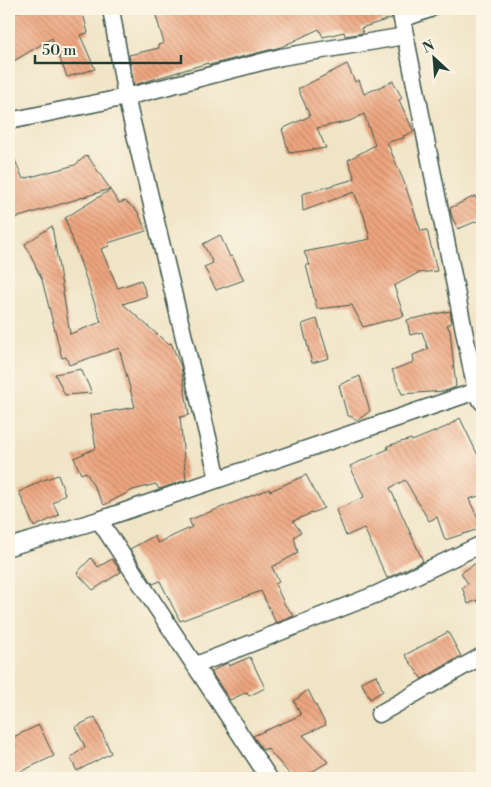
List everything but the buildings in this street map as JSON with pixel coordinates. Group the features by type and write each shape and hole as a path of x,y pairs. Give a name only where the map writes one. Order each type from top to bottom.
{"street":[{"path":"111,9 126,97 218,479"},
{"path":"9,547 99,520 218,479 480,394 401,14 430,9"},
{"path":"9,121 126,97 281,57 405,36"},
{"path":"99,520 269,778"},
{"path":"196,666 377,594 482,544"},
{"path":"379,714 482,656"}]}
